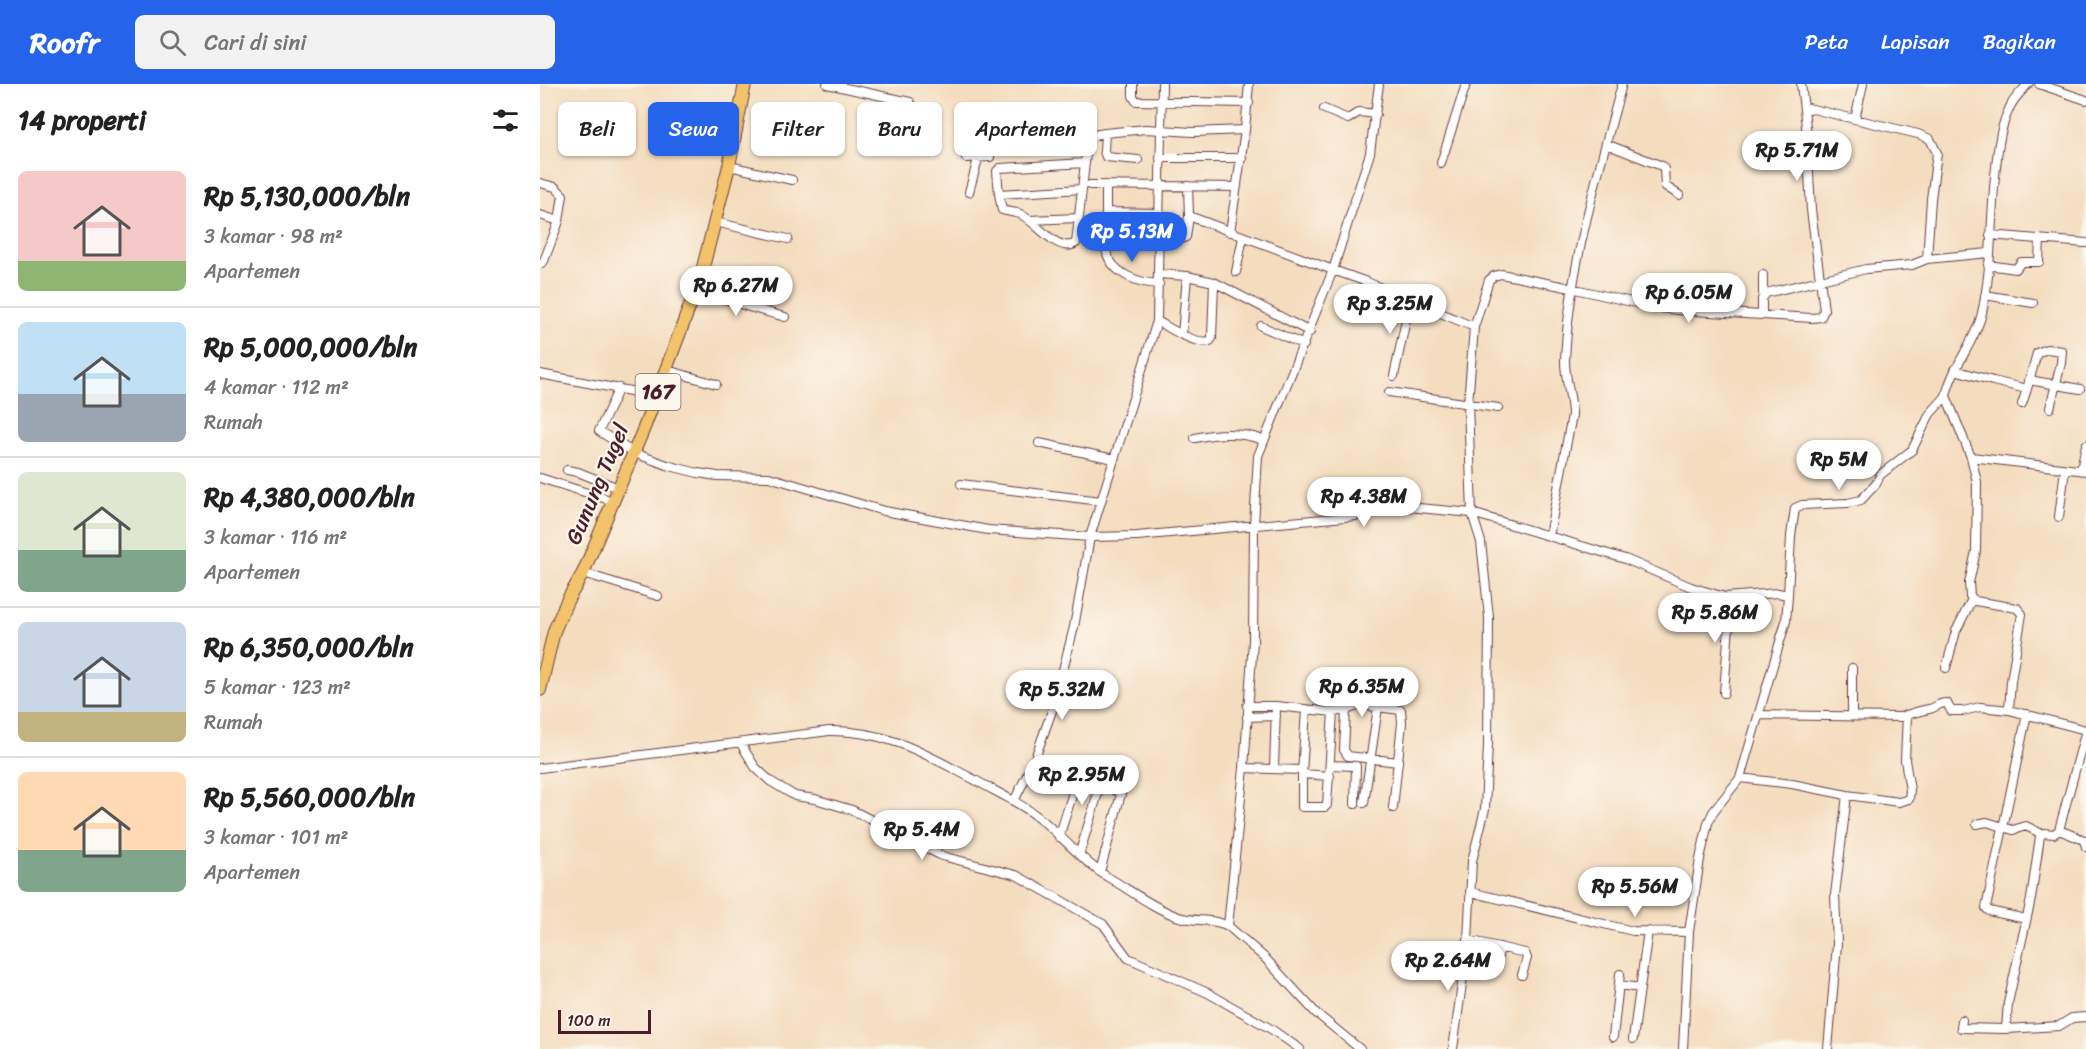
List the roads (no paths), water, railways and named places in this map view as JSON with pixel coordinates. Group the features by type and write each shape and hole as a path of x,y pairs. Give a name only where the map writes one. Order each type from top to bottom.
{"main road":[{"name":"Gunung Tugel","path":"541,682 554,631 567,600 583,573 634,453 696,289 729,166 745,84"}],"street":[{"path":"827,84 910,102"},
{"path":"1133,84 1134,100 1249,103"},
{"path":"1014,801 1034,761 1054,705 1074,627 1090,537 1157,321 1162,84"},
{"path":"1230,232 1242,158 1249,84"},
{"path":"1228,926 1244,768 1253,641 1257,462 1263,440 1310,332 1333,270 1370,153 1379,84"},
{"path":"1441,163 1466,84"},
{"path":"1549,536 1572,415 1565,362 1571,288 1587,215 1622,84"},
{"path":"1453,1049 1468,940 1472,861 1485,809 1490,676 1489,617 1485,564 1472,513 1468,404 1474,327 1489,280 1501,274 1659,308 1821,317 1824,312 1818,280 1801,84"},
{"path":"1855,119 1863,84"},
{"path":"1683,1049 1689,932 1700,858 1708,823 1713,812 1740,778 1786,621 1795,508 1802,505 1848,503 1861,500 1881,476 1912,450 1930,414 1946,396 1955,370 1975,334 1985,295 1994,178 2002,126 2012,105 2028,84"},
{"path":"2039,84 2086,100"},
{"path":"1804,107 1918,134 1930,139 1934,145 1936,161 1930,199 1927,259"},
{"path":"1324,109 1348,119 1359,112 1376,114"},
{"path":"1097,134 1161,129 1191,132 1245,130"},
{"path":"1105,132 1106,157 1138,160"},
{"path":"1606,144 1662,166 1665,186 1678,195"},
{"path":"966,158 978,159 990,156"},
{"path":"1085,163 1000,168 997,171 1002,210 1021,215 1058,243 1067,246 1076,243 1078,218 1082,189 1085,163 1086,156"},
{"path":"1160,158 1242,158"},
{"path":"969,192 978,159"},
{"path":"729,166 792,180"},
{"path":"540,183 550,185 563,195 559,220 544,261 540,264"},
{"path":"1090,185 1237,187"},
{"path":"1106,185 1105,241 1108,257 1126,275 1138,282 1159,284"},
{"path":"1105,241 1186,237 1189,216 1188,186"},
{"path":"999,194 1082,189"},
{"path":"1106,212 1160,213"},
{"path":"540,215 559,220"},
{"path":"1189,216 1333,270 1474,327"},
{"path":"1029,220 1078,218"},
{"path":"715,222 788,239"},
{"path":"1990,235 2086,243"},
{"path":"1236,272 1243,237"},
{"path":"1988,265 2016,269 2021,262 2038,262 2040,239"},
{"path":"540,243 550,245"},
{"path":"1763,294 1866,269 1912,265 1927,259 1989,253"},
{"path":"1159,274 1187,276 1214,282 1310,332"},
{"path":"1762,315 1763,275"},
{"path":"1182,335 1187,276"},
{"path":"1157,321 1182,335 1204,342 1210,341 1214,282"},
{"path":"696,289 785,317"},
{"path":"1985,295 2033,303"},
{"path":"1394,376 1410,301"},
{"path":"1261,326 1304,345"},
{"path":"2022,404 2037,353 2047,349 2061,351 2063,353 2050,408"},
{"path":"667,370 716,384"},
{"path":"1955,370 2027,389"},
{"path":"540,374 657,396"},
{"path":"2029,380 2080,389"},
{"path":"619,388 599,431 634,453 698,473 717,476 770,477 884,511 988,530 1090,537 1137,536 1356,516 1387,505 1472,513 1625,559 1691,587 1731,598 1778,593 1788,595"},
{"path":"1389,392 1498,408"},
{"path":"1946,396 1971,457 1977,482 1978,499 1976,551 1969,584 1972,598 1956,631 1946,668"},
{"path":"1195,438 1227,434 1249,435 1263,440"},
{"path":"1039,443 1114,459"},
{"path":"1971,457 2083,470 2086,445"},
{"path":"2059,517 2065,469"},
{"path":"567,470 618,488"},
{"path":"540,478 613,501"},
{"path":"961,484 1101,501"},
{"path":"583,573 658,596"},
{"path":"1724,693 1731,598"},
{"path":"1972,598 2017,608 2022,614 2011,681 2009,711"},
{"path":"1852,668 1852,717"},
{"path":"1758,715 1900,717 1930,709 1943,702 1947,703 1951,711 1980,708 2009,711 2086,730 2059,830 2054,834 2042,834 2026,826 2013,830 1987,822 1977,824"},
{"path":"1247,706 1276,706 1333,712 1346,711 1357,706 1402,711 1393,808"},
{"path":"1274,769 1276,706"},
{"path":"1330,765 1356,766 1359,803 1370,759 1378,707"},
{"path":"1306,709 1302,807 1327,806 1333,712"},
{"path":"1346,711 1344,753 1348,756 1398,762"},
{"path":"1740,778 1792,784 1899,802 1909,799 1910,790 1905,760 1911,713"},
{"path":"2026,919 1986,909 2027,714"},
{"path":"1247,717 1276,716"},
{"path":"540,768 829,731 845,731 890,738 924,753 1014,801 1037,816 1100,872 1170,914 1181,918 1221,922 1228,926 1266,958 1316,1013 1360,1049"},
{"path":"741,744 755,767 770,781 795,795 852,810 942,856 1016,875 1103,924 1128,958 1208,993 1271,1029 1300,1049"},
{"path":"1059,837 1081,767 1121,794 1100,872"},
{"path":"1244,768 1330,776"},
{"path":"1079,855 1102,780"},
{"path":"1828,1049 1837,944 1835,895 1847,795"},
{"path":"2059,830 2084,840 2086,847"},
{"path":"2006,1029 2008,1004 2031,899 2035,862 2042,834"},
{"path":"1470,892 1633,931 1689,932"},
{"path":"1633,1039 1648,931"},
{"path":"1468,940 1525,953 1527,958 1522,975"},
{"path":"1497,966 1500,947"},
{"path":"1613,1037 1620,974"},
{"path":"1619,985 1640,988"},
{"path":"1962,1020 1961,1028 2006,1029 2059,1026 2072,1018 2086,1017"}]}
